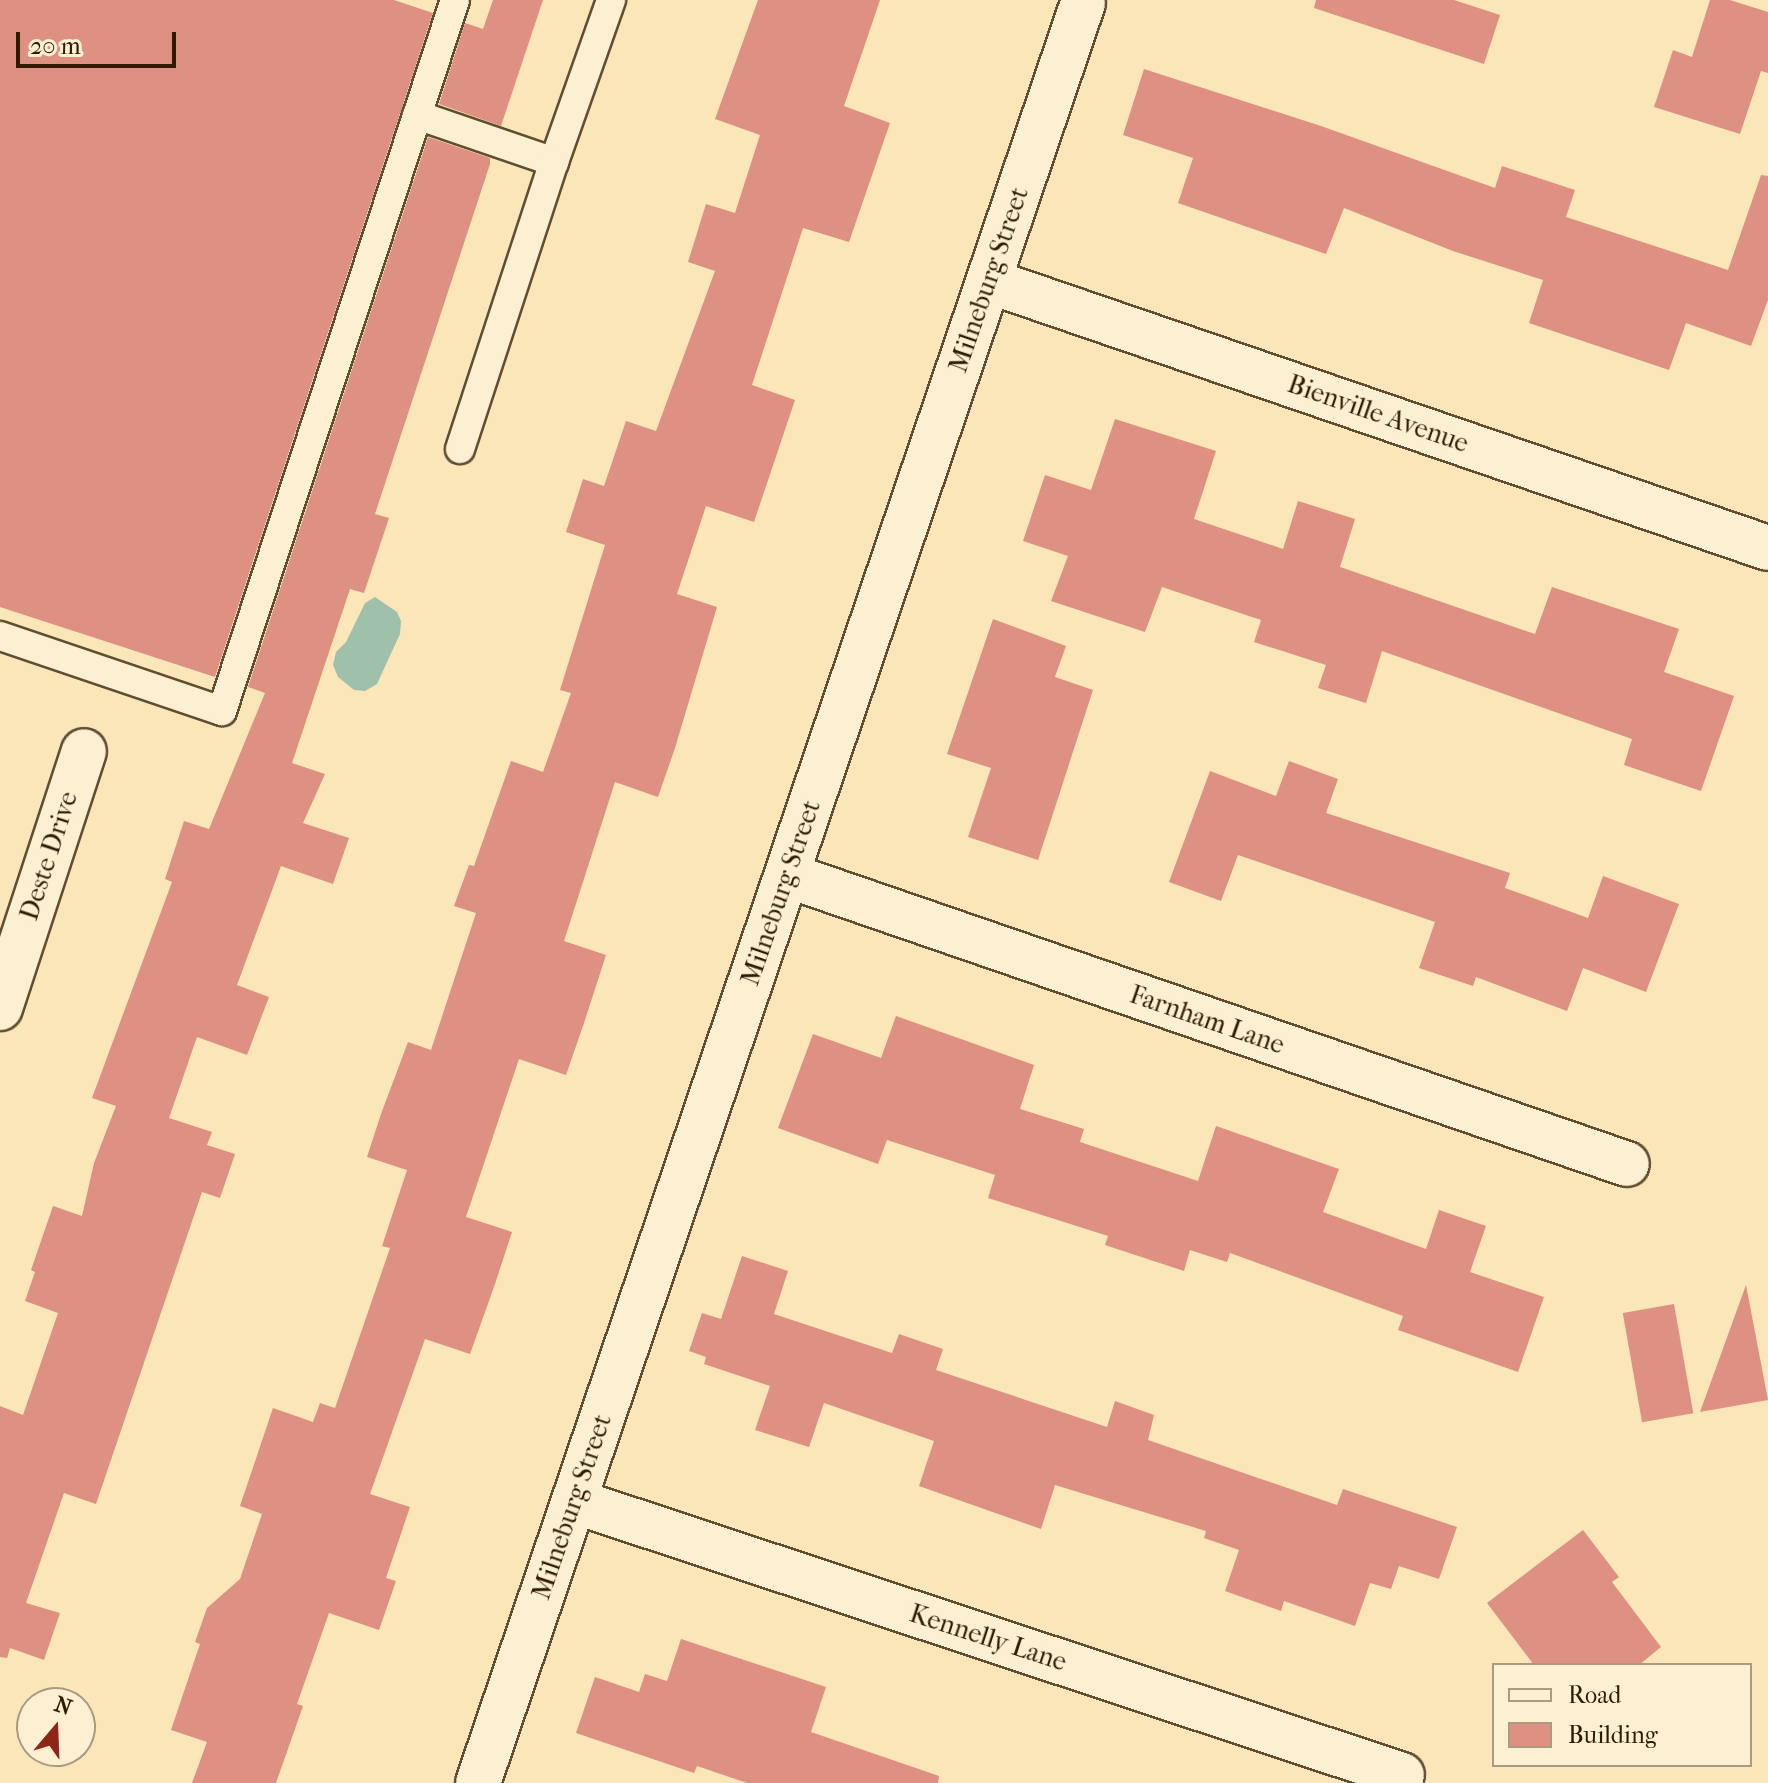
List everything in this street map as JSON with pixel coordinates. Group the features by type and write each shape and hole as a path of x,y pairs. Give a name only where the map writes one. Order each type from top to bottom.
{"street":[{"name":"Milneburg Street","path":"478,1783 1083,3"},
{"name":"Bienville Avenue","path":"989,281 1768,548"},
{"name":"Deste Drive","path":"0,1008 84,751"},
{"name":"Farnham Lane","path":"787,875 1627,1164"},
{"name":"Kennelly Lane","path":"574,1501 1402,1775"}],"lane":[{"path":"0,636 222,711 455,0"},
{"path":"460,449 611,0"},
{"path":"417,115 554,162"}],"shaded area":[{"path":"375,597 397,612 401,621 400,634 377,684 365,691 354,690 338,677 333,665 336,652 346,642 365,603"}],"building":[{"path":"0,0 394,0 433,13 215,677 0,607"},
{"path":"493,0 543,0 501,126 439,104 465,23 483,29"},
{"path":"758,0 880,0 844,106 890,123 849,242 803,228 752,385 795,400 754,522 706,506 677,594 717,607 675,748 658,797 615,782 564,941 606,955 584,1023 566,1075 519,1059 466,1217 512,1232 495,1284 470,1354 425,1339 370,1494 410,1507 386,1578 396,1581 379,1630 329,1613 297,1704 303,1706 276,1783 192,1783 207,1742 171,1730 200,1644 195,1642 207,1608 240,1579 262,1514 240,1506 273,1408 313,1422 320,1403 335,1408 390,1248 382,1246 407,1170 367,1157 381,1114 408,1042 431,1050 476,913 454,906 469,865 474,866 511,761 543,772 571,693 560,690 605,545 566,532 583,479 604,486 626,421 656,431 715,271 688,262 706,204 735,213 760,135 715,119"},
{"path":"1316,0 1454,0 1500,15 1484,64 1314,8"},
{"path":"1710,0 1730,0 1768,12 1768,73 1761,71 1740,134 1654,107 1673,50 1692,57"},
{"path":"1144,69 1321,126 1495,188 1502,166 1575,190 1566,217 1728,270 1761,175 1768,176 1768,300 1751,346 1686,323 1669,370 1529,323 1543,280 1453,251 1344,208 1326,254 1178,203 1193,158 1123,135"},
{"path":"428,137 490,158 490,164 375,514 389,518 364,593 350,589 292,763 325,774 303,823 349,838 333,884 281,866 237,985 269,997 247,1055 197,1037 169,1118 212,1132 207,1145 235,1154 220,1198 202,1192 96,1504 64,1493 26,1603 60,1613 44,1660 10,1648 7,1658 0,1657 0,1406 23,1415 58,1313 25,1301 35,1272 31,1270 53,1206 82,1216 94,1163 116,1106 92,1098 172,882 165,879 184,821 209,829 265,693 248,687"},
{"path":"1115,419 1216,451 1194,519 1283,549 1298,501 1355,519 1340,567 1535,634 1552,587 1679,629 1664,672 1734,696 1701,791 1624,765 1632,739 1382,651 1366,703 1318,688 1326,665 1254,642 1261,620 1162,587 1145,632 1051,601 1068,556 1023,541 1045,475 1091,490"},
{"path":"993,619 1066,646 1055,677 1093,690 1038,860 968,837 991,768 947,754"},
{"path":"1289,761 1338,779 1326,813 1510,873 1505,888 1588,918 1603,876 1679,904 1646,992 1583,968 1567,1011 1476,977 1473,986 1419,968 1435,922 1238,855 1221,901 1169,882 1210,771 1276,796"},
{"path":"896,1016 1034,1065 1020,1109 1084,1129 1080,1142 1198,1181 1216,1126 1339,1169 1323,1212 1426,1249 1439,1210 1486,1226 1470,1272 1544,1297 1518,1372 1398,1330 1403,1316 1230,1253 1227,1262 1190,1250 1184,1271 1105,1245 1108,1236 988,1198 995,1175 887,1140 878,1164 778,1128 813,1034 881,1058"},
{"path":"742,1256 788,1271 774,1314 892,1353 899,1334 943,1349 936,1370 1107,1427 1115,1401 1154,1415 1148,1440 1337,1505 1343,1489 1457,1527 1439,1579 1399,1566 1391,1589 1370,1583 1355,1626 1284,1601 1281,1611 1225,1591 1239,1550 1204,1538 1206,1531 1055,1485 1041,1529 919,1486 934,1441 824,1403 809,1447 755,1430 770,1386 704,1364 706,1357 689,1351 702,1313 721,1319"},
{"path":"1746,1285 1768,1400 1700,1412"},
{"path":"1674,1304 1693,1413 1642,1422 1623,1313"},
{"path":"1583,1530 1619,1577 1612,1582 1661,1647 1641,1663 1532,1663 1487,1603"},
{"path":"681,1639 826,1687 811,1732 939,1776 938,1783 747,1783 697,1766 694,1773 576,1733 595,1677 639,1692 645,1674 667,1681"}]}
